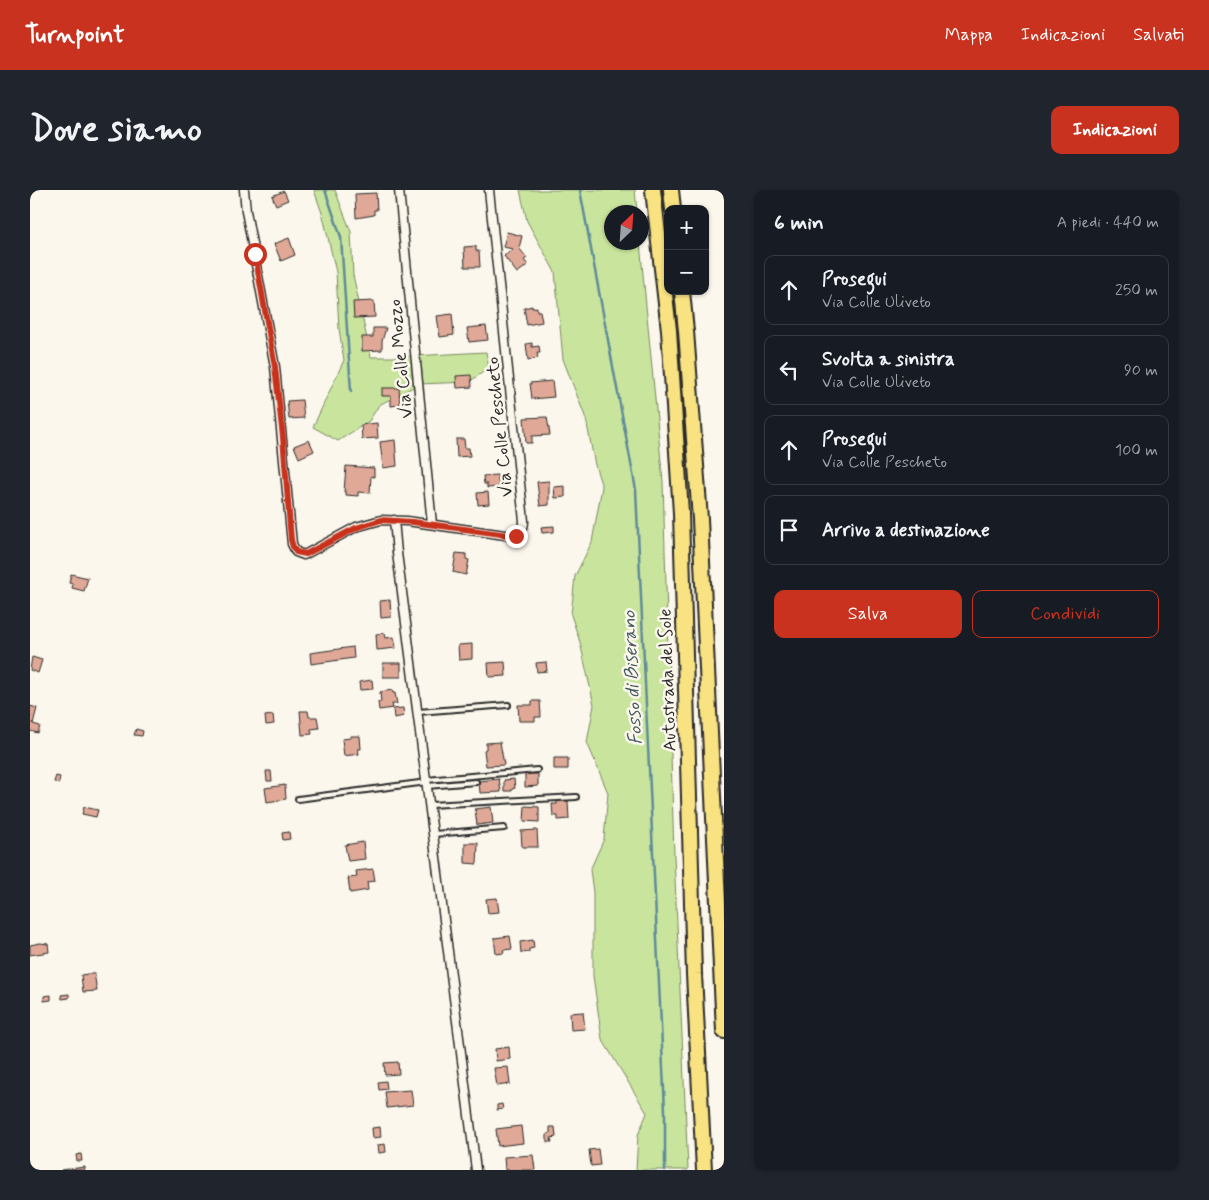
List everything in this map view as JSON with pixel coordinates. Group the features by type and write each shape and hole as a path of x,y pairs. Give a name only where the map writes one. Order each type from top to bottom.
{"highway":[{"name":"Autostrada del Sole","path":"653,190 669,330 681,513 694,964 704,1170"},
{"path":"671,190 673,205"},
{"path":"682,295 700,519 724,1031"}],"street":[{"name":"Via Colle Pescheto","path":"244,190 275,367 293,547 296,552 306,554 356,528 374,521 394,520 432,524 512,536 520,533 524,524 489,190"},
{"name":"Via Colle Mozzo","path":"398,190 432,524"},
{"path":"394,520 476,1170"}],"lane":[{"path":"418,712 508,705"},
{"path":"298,799 537,770"},
{"path":"427,782 476,782"},
{"path":"430,805 576,797"},
{"path":"433,834 504,828"}],"green space":[{"path":"314,190 335,190 351,232 353,275 371,357 486,352 489,368 469,382 419,384 379,405 369,421 338,441 313,427 344,360 339,329 336,272 323,216"},
{"path":"520,190 635,190 636,205 604,205 604,250 641,250 663,482 674,856 688,1170 636,1170 638,1135 647,1113 602,1039 593,976 593,892 590,870 604,839 608,793 587,742 594,705 580,642 571,615 575,576 592,542 602,487 595,465 586,419 563,359 555,272 527,221"}],"building":[{"path":"284,191 288,200 276,205 272,196"},
{"path":"376,193 377,210 374,210 374,215 356,218 355,194"},
{"path":"507,232 522,236 519,248 527,258 524,260 528,265 517,273 504,256 513,249 503,247"},
{"path":"289,238 295,255 281,261 274,244"},
{"path":"476,246 476,251 479,251 480,267 465,267 464,247"},
{"path":"374,301 375,317 354,318 353,302"},
{"path":"532,306 532,308 537,307 537,311 540,311 542,322 527,325 524,308"},
{"path":"452,314 454,335 440,337 437,316"},
{"path":"486,326 488,340 469,342 467,328"},
{"path":"373,328 386,328 382,341 382,350 362,351 362,337 373,337"},
{"path":"532,343 532,347 539,346 540,353 537,353 538,358 528,360 526,344"},
{"path":"471,375 472,387 457,388 456,376"},
{"path":"552,381 554,397 532,399 530,383"},
{"path":"382,388 399,388 400,405 391,406 391,396 382,396"},
{"path":"302,400 304,418 289,419 287,401"},
{"path":"547,417 550,435 532,436 532,443 526,443 524,418"},
{"path":"377,423 378,438 362,439 361,425"},
{"path":"456,439 464,439 465,448 469,448 470,456 457,457"},
{"path":"309,440 314,451 299,458 294,446"},
{"path":"395,440 397,466 383,468 380,442"},
{"path":"346,466 374,468 374,477 371,476 370,493 358,492 358,496 346,495 346,492 344,492"},
{"path":"497,475 500,487 487,488 487,484 484,484 483,476"},
{"path":"549,481 549,505 540,506 537,482"},
{"path":"565,486 565,497 555,498 554,487"},
{"path":"488,492 489,504 478,505 477,493"},
{"path":"554,526 554,532 542,533 541,527"},
{"path":"456,553 466,554 466,559 469,560 466,575 453,572"},
{"path":"71,574 88,578 84,591 72,588 73,584 69,583"},
{"path":"390,600 391,617 381,618 380,601"},
{"path":"385,633 386,638 394,637 396,648 377,650 376,634"},
{"path":"472,644 472,659 459,660 458,645"},
{"path":"353,647 354,658 311,664 310,653"},
{"path":"32,657 42,660 38,673 30,670"},
{"path":"505,662 506,676 489,677 488,663"},
{"path":"546,662 547,671 537,672 536,663"},
{"path":"383,663 401,663 401,677 383,677"},
{"path":"372,680 373,689 360,690 359,682"},
{"path":"392,690 395,693 397,704 392,704 393,708 379,710 378,702 381,702 380,692"},
{"path":"532,701 540,701 541,717 535,717 535,721 519,721 518,705 532,705"},
{"path":"30,706 37,708 33,724 40,726 38,733 30,731"},
{"path":"403,708 404,716 394,718 393,709"},
{"path":"300,711 308,711 309,717 317,717 319,728 311,729 312,734 302,735"},
{"path":"273,715 274,724 266,725 265,716"},
{"path":"136,729 143,731 142,736 134,735"},
{"path":"351,736 360,736 361,749 358,749 359,754 344,756 342,739 351,738"},
{"path":"500,742 504,765 486,766 484,750 486,749 486,743"},
{"path":"554,758 568,758 568,769 554,769"},
{"path":"266,771 271,771 272,781 267,781"},
{"path":"525,774 538,774 538,786 525,787"},
{"path":"56,776 60,777 59,783 54,782"},
{"path":"499,779 501,792 480,793 479,781"},
{"path":"514,779 515,788 512,791 504,791 504,780"},
{"path":"285,785 286,799 267,802 265,788"},
{"path":"557,801 568,801 569,819 558,820 558,816 553,816 552,804 557,804"},
{"path":"525,806 539,807 539,822 524,821"},
{"path":"84,807 98,810 96,817 82,814"},
{"path":"491,807 493,823 477,825 475,809"},
{"path":"537,830 538,847 522,847 521,831"},
{"path":"289,832 290,839 283,840 282,833"},
{"path":"363,842 365,859 348,861 345,845"},
{"path":"465,843 478,843 477,864 465,863"},
{"path":"373,869 375,881 367,882 368,890 350,893 348,878 357,877 356,871"},
{"path":"497,898 499,912 488,913 486,899"},
{"path":"510,936 512,949 503,950 504,953 496,954 494,938"},
{"path":"533,940 534,948 529,949 529,952 521,953 520,942"},
{"path":"48,944 49,952 30,955 30,945"},
{"path":"94,973 97,991 83,992 81,975"},
{"path":"69,994 69,998 62,999 61,995"},
{"path":"51,995 51,1000 44,1001 44,996"},
{"path":"583,1012 585,1029 571,1030 570,1013"},
{"path":"509,1047 510,1059 496,1061 495,1049"},
{"path":"398,1062 399,1074 385,1075 384,1063"},
{"path":"508,1067 510,1084 497,1086 494,1068"},
{"path":"386,1081 387,1089 379,1090 378,1082"},
{"path":"411,1090 413,1105 387,1108 385,1092"},
{"path":"502,1104 503,1109 497,1110 497,1105"},
{"path":"521,1126 523,1143 498,1146 496,1129"},
{"path":"380,1127 381,1137 373,1138 372,1128"},
{"path":"550,1127 555,1127 556,1137 551,1138 552,1142 547,1142 547,1134 550,1133"},
{"path":"385,1144 386,1152 379,1153 378,1145"},
{"path":"598,1149 600,1165 591,1166 589,1150"},
{"path":"81,1154 82,1161 77,1161 76,1155"},
{"path":"533,1155 535,1170 505,1170 504,1157"},
{"path":"85,1167 85,1170 61,1170"}],"waterway":[{"path":"325,190 341,237 351,391"},
{"name":"Fosso di Biserano","path":"580,190 636,490 665,1111 665,1170"}],"route":[{"path":"255,254 275,367 283,437 291,540 296,552 306,554 356,528 381,520 413,522 516,536"}]}
